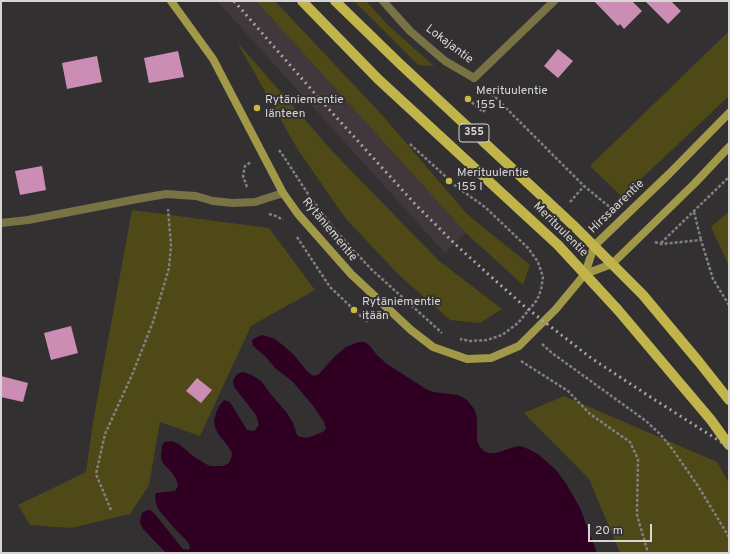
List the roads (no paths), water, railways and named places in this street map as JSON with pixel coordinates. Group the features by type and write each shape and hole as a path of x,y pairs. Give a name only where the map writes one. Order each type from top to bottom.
{"main road":[{"name":"Merituulentie","path":"302,1 378,79 548,236 585,274 618,310 711,420 729,444"},
{"name":"Merituulentie","path":"335,1 612,264 642,295 729,400"}],"street":[{"name":"Rytäniementie","path":"171,1 212,59 283,193 298,214 351,274 411,330 433,347 467,359 491,358 507,352 519,346 556,309 585,274"},
{"name":"Lokajantie","path":"383,1 410,31 445,61 474,78 554,1"},
{"name":"Hirssaarentie","path":"585,274 594,246 729,113"},
{"path":"585,274 612,264 695,183 729,147"},
{"path":"1,223 28,220 137,198 166,194 196,196 213,201 233,203 256,202 283,193"}],"railway":[{"path":"234,1 317,96 415,204 488,274 524,306 591,358 729,447"}],"place":[{"name":"Merituulentie 155 L","path":"468,99"},
{"name":"Rytäniementie länteen","path":"257,108"},
{"name":"Merituulentie 155 I","path":"449,181"},
{"name":"Rytäniementie itään","path":"354,310"}]}
